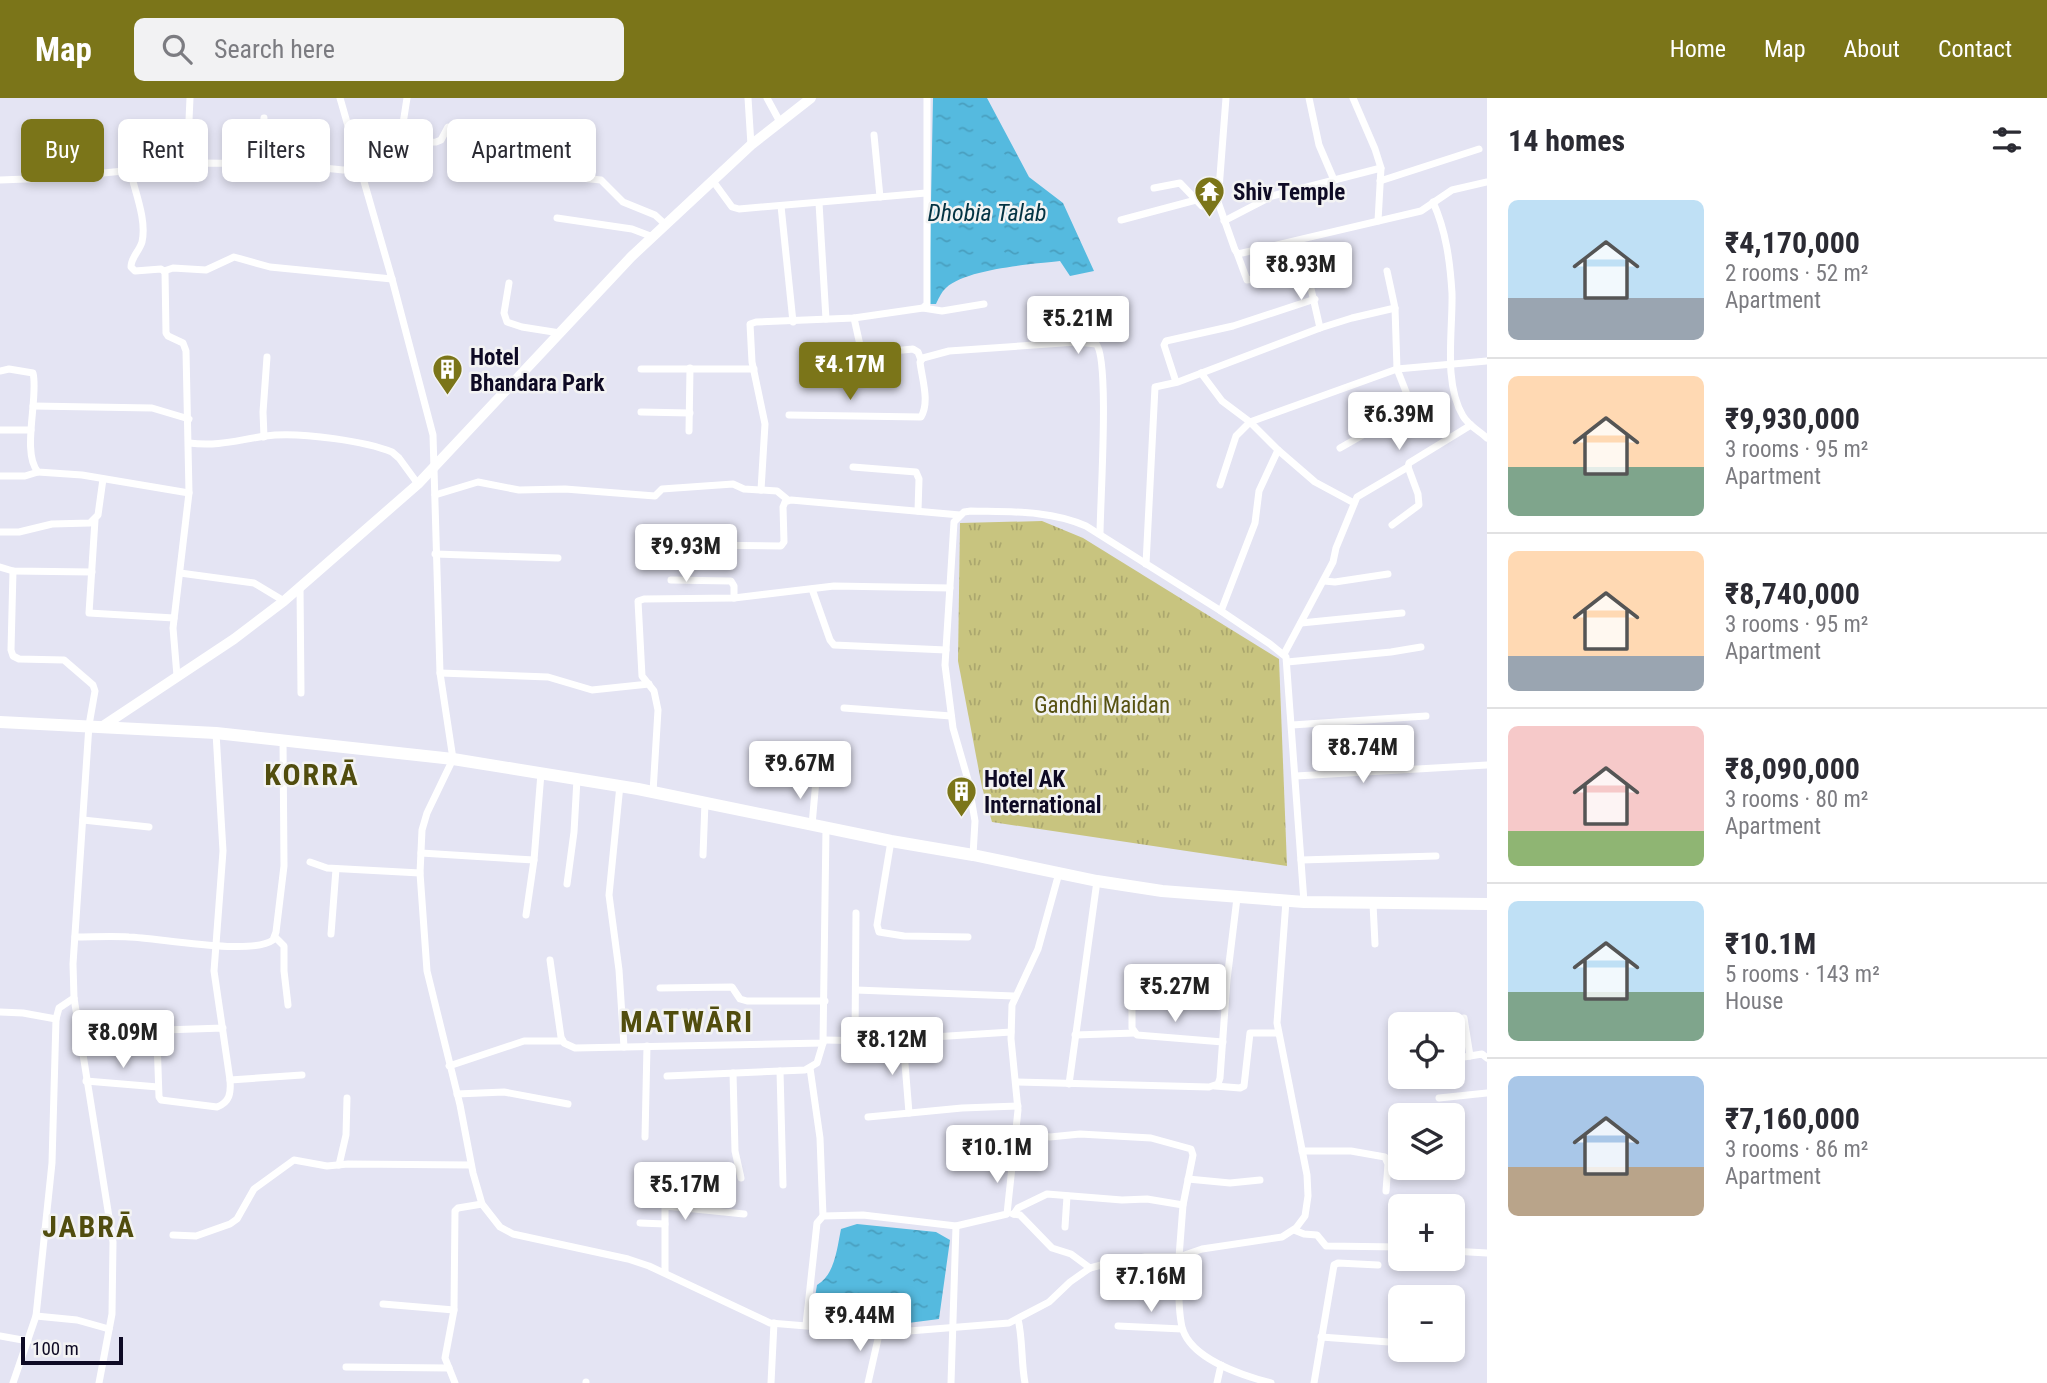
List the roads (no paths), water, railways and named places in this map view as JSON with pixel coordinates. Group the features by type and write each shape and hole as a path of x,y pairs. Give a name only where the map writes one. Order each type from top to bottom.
{"highway":[{"path":"0,722 216,733 453,760 620,785 1097,881 1237,898 1286,901 1487,904"}],"main road":[{"path":"103,726 234,639 284,601 418,484 653,237 751,145 811,98"}],"street":[{"path":"189,119 190,98"},
{"path":"340,98 345,119"},
{"path":"404,119 407,98"},
{"path":"748,98 751,145"},
{"path":"767,98 780,122"},
{"path":"923,308 927,302 927,98"},
{"path":"1226,98 1219,202 1247,280 1307,271 1320,328"},
{"path":"1308,98 1319,145 1334,180"},
{"path":"1353,98 1376,149 1381,168 1378,221"},
{"path":"433,142 441,140 447,131"},
{"path":"874,135 880,197"},
{"path":"1380,181 1479,149"},
{"path":"1224,221 1263,199 1381,168"},
{"path":"0,180 118,171"},
{"path":"596,180 601,180 623,202 655,215 666,225"},
{"path":"713,181 735,209 926,193"},
{"path":"132,182 142,234 141,243 132,259 131,267 135,271 164,271 173,268 206,270 234,257 270,267 392,279"},
{"path":"364,182 432,424 440,673 453,760 427,813 422,830 420,873 426,971 482,1204 500,1227 513,1234 628,1259 665,1272 752,1316 774,1323 880,1330 992,1326 1018,1319 1049,1302 1090,1268 1145,1257 1178,1257 1202,1249 1282,1237 1301,1223 1307,1206 1308,1186 1277,1033 1286,901"},
{"path":"1237,253 1421,211 1452,190 1487,182"},
{"path":"1154,188 1180,183 1205,206 1219,202"},
{"path":"1121,220 1196,200"},
{"path":"1433,202 1444,226 1448,255 1452,291 1450,362 1456,401 1464,419 1487,438"},
{"path":"819,203 826,319"},
{"path":"781,206 793,322"},
{"path":"557,218 632,229 653,237"},
{"path":"164,271 167,279 165,330 168,336 181,341 186,347 189,419 189,493 173,639 177,676"},
{"path":"1340,448 1410,408 1396,369 1395,308 1387,271"},
{"path":"509,283 504,313 507,322 560,333"},
{"path":"1176,382 1164,345 1166,341 1233,326 1315,299"},
{"path":"761,490 765,424 754,369 750,324 854,318 923,308 942,311 984,304"},
{"path":"1146,564 1155,387 1176,382 1320,328 1395,308"},
{"path":"789,415 922,416 925,397 918,352 913,349 862,354 854,318"},
{"path":"921,360 949,351 1077,342 1099,346 1104,383 1100,534"},
{"path":"264,437 267,357"},
{"path":"1220,485 1236,436 1250,422 1396,369 1450,362 1487,361"},
{"path":"689,431 690,368"},
{"path":"0,371 9,369 33,373 31,430 33,464 38,472"},
{"path":"641,369 754,369"},
{"path":"1201,373 1223,401 1315,482 1354,503"},
{"path":"33,406 152,408 189,419"},
{"path":"641,412 690,413"},
{"path":"1392,525 1419,505 1408,467 1410,461 1471,425"},
{"path":"0,430 31,430"},
{"path":"189,443 221,445 264,437 301,436 388,451 399,458 418,484"},
{"path":"1221,611 1255,523 1259,491 1278,450"},
{"path":"853,467 916,472 919,479 918,511"},
{"path":"1283,654 1334,562 1336,548 1357,497 1408,467"},
{"path":"0,476 16,477 38,472 74,474 189,493"},
{"path":"103,479 95,520 89,613 174,618"},
{"path":"435,495 478,482 519,490 565,489 655,496 662,489 730,483 744,489 779,491 788,500 960,515 971,511 1070,519 1100,534 1283,654 1287,662 1304,902"},
{"path":"693,545 782,546 783,507 788,500"},
{"path":"960,515 953,528 945,665 951,716 968,780 975,821 973,855"},
{"path":"0,532 19,532 52,524 90,523 95,520"},
{"path":"435,554 558,558"},
{"path":"0,567 13,571 92,572"},
{"path":"13,571 13,656 19,659 64,660 93,685 95,691 89,725 75,937 74,998 114,1242 113,1301 99,1383"},
{"path":"180,573 254,583 284,601"},
{"path":"1324,581 1335,582 1388,574"},
{"path":"671,580 731,581 734,598"},
{"path":"300,586 301,693"},
{"path":"653,792 658,710 655,696 641,673 636,605 638,601 734,598 834,586 950,588"},
{"path":"812,589 830,640 836,646 946,650"},
{"path":"1301,623 1402,613"},
{"path":"1287,662 1421,647"},
{"path":"440,673 548,677 592,690 649,684"},
{"path":"844,708 951,716"},
{"path":"1292,725 1426,716"},
{"path":"216,733 222,851 214,971 230,1080 229,1098 223,1105 216,1107 165,1103 159,1097 158,1087 156,1039 159,1033 164,1030 222,1028"},
{"path":"75,937 128,937 215,946 270,943 275,937 284,866 283,739"},
{"path":"1296,776 1487,765"},
{"path":"526,915 534,860 541,773"},
{"path":"567,884 577,778"},
{"path":"812,825 816,780"},
{"path":"620,785 609,895 619,970 624,1047"},
{"path":"703,855 705,802"},
{"path":"83,820 149,827"},
{"path":"667,1076 780,1071 810,1068 817,1063 824,1042 826,828"},
{"path":"891,841 877,925 879,932 904,936 968,937"},
{"path":"421,853 534,860"},
{"path":"1301,860 1436,856"},
{"path":"310,862 336,869 420,873"},
{"path":"331,934 336,869"},
{"path":"1011,1214 1018,1106 1011,1032 1012,1005 1038,949 1059,873"},
{"path":"1069,1084 1097,881"},
{"path":"1215,1086 1220,1078 1227,980 1237,898"},
{"path":"1373,904 1375,944"},
{"path":"855,1041 856,913"},
{"path":"275,937 284,946 288,1005"},
{"path":"550,960 563,1041"},
{"path":"660,988 732,987 740,999 747,1001 825,1001"},
{"path":"856,990 1014,996"},
{"path":"13,1383 36,1316 52,1175 56,1019 65,1002 74,998"},
{"path":"1132,1002 1132,1025 1135,1033"},
{"path":"0,1012 56,1019"},
{"path":"1465,1024 1470,1056"},
{"path":"449,1066 524,1041 563,1041 568,1045 586,1049 855,1041 1011,1032"},
{"path":"1075,1035 1135,1033 1223,1042"},
{"path":"1017,1082 1240,1088 1244,1086 1250,1033 1277,1033"},
{"path":"903,1039 909,1113"},
{"path":"645,1137 647,1046"},
{"path":"1465,1057 1482,1054 1487,1058"},
{"path":"806,1325 817,1223 823,1216 820,1138 810,1068"},
{"path":"780,1071 783,1185"},
{"path":"733,1073 735,1151 741,1178"},
{"path":"230,1080 302,1075"},
{"path":"86,1081 158,1087"},
{"path":"457,1094 505,1092 568,1104"},
{"path":"1439,1098 1487,1093"},
{"path":"340,1165 346,1135 347,1098"},
{"path":"869,1117 1018,1106"},
{"path":"1017,1131 1050,1137 1080,1134 1162,1140 1191,1149 1193,1155 1183,1205 1178,1257 1182,1329 1186,1337 1221,1366 1271,1383"},
{"path":"1302,1150 1351,1151 1385,1157 1388,1164 1386,1191"},
{"path":"173,1235 196,1236 230,1224 237,1219 254,1189 294,1160 327,1166 471,1165"},
{"path":"1188,1180 1230,1183 1261,1181"},
{"path":"1011,1214 1047,1194 1122,1200 1147,1199 1183,1205"},
{"path":"1065,1227 1067,1196"},
{"path":"455,1383 445,1358 454,1310 455,1211 458,1208 482,1204"},
{"path":"665,1272 665,1206 744,1214"},
{"path":"823,1216 863,1215 956,1226 1011,1214 1020,1215 1052,1248 1071,1254 1090,1268"},
{"path":"640,1223 665,1224"},
{"path":"951,1383 956,1226"},
{"path":"1294,1230 1317,1235 1326,1246 1388,1247"},
{"path":"1465,1252 1487,1253"},
{"path":"1314,1383 1334,1265 1378,1265"},
{"path":"383,1304 454,1310"},
{"path":"36,1316 77,1320 109,1329"},
{"path":"1018,1319 1025,1383"},
{"path":"771,1383 774,1323"},
{"path":"1118,1326 1182,1329"},
{"path":"868,1383 880,1330"},
{"path":"0,1336 29,1341"},
{"path":"1321,1337 1388,1342"},
{"path":"1217,1383 1221,1366"},
{"path":"346,1367 449,1368"}],"water":[{"name":"Dhobia Talab","path":"933,98 987,98 1029,177 1063,203 1094,271 1070,276 1060,261 981,272 953,283 943,291 936,304 929,304"},
{"path":"857,1224 936,1232 950,1240 939,1319 908,1323 811,1321 817,1285 828,1275 831,1268 841,1229"}],"place":[{"name":"Shiv Temple","path":"1210,219"},
{"name":"Hotel Bhandara Park","path":"447,397"},
{"name":"Hotel AK International","path":"961,819"}],"district":[{"name":"KORRĀ","path":"312,774"},
{"name":"MATWĀRI","path":"687,1021"},
{"name":"JABRĀ","path":"89,1226"}],"park label":[{"name":"Gandhi Maidan","path":"1102,705"}]}
